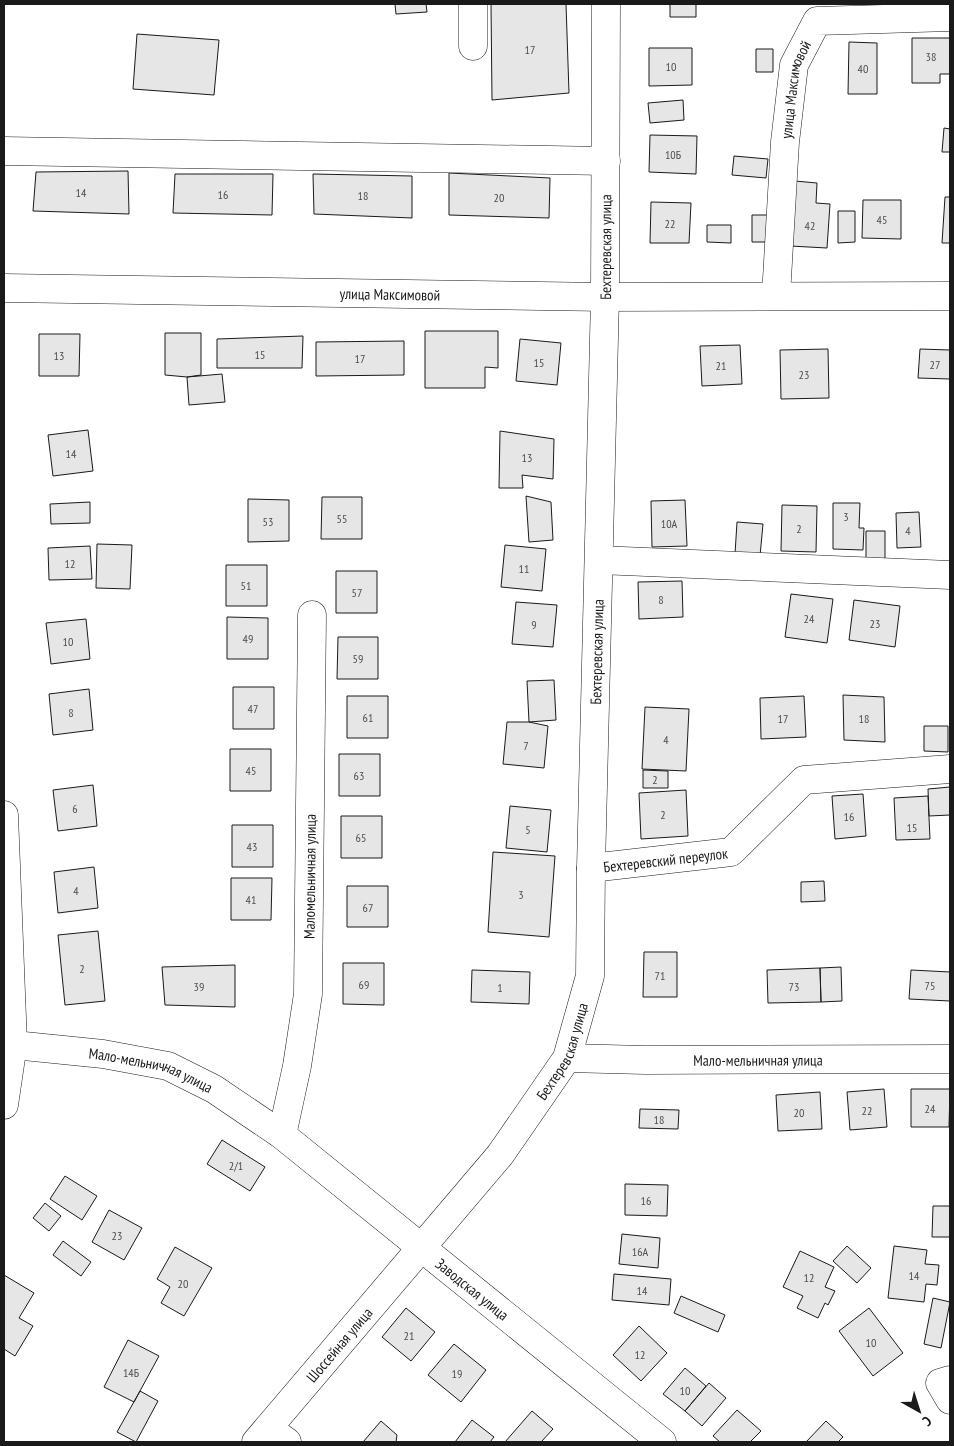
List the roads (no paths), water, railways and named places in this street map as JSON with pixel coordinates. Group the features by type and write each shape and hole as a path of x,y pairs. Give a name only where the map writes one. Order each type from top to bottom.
{"street":[{"path":"473,4 473,46"},
{"name":"Бехтеревская улица","path":"422,1247 500,1155 567,1058 590,976 605,297 606,4"},
{"name":"улица Максимовой","path":"776,296 785,142 794,65 818,21 950,17"},
{"path":"4,151 606,161"},
{"name":"улица Максимовой","path":"4,288 605,297 950,296"},
{"path":"599,560 950,575"},
{"name":"Маломельничная улица","path":"282,1135 297,1066 308,994 312,615"},
{"name":"Бехтеревский переулок","path":"591,868 732,852 804,780 950,768"},
{"path":"4,816 8,1044 4,1105"},
{"name":"Мало-мельничная улица","path":"8,1044 103,1054 168,1066 214,1089 282,1135"},
{"name":"Мало-мельничная улица","path":"567,1058 645,1060 950,1059"},
{"name":"Заводская улица","path":"282,1135 662,1442"},
{"name":"Шоссейная улица","path":"270,1437 422,1247"},
{"path":"950,1380 940,1383 950,1400"}]}
